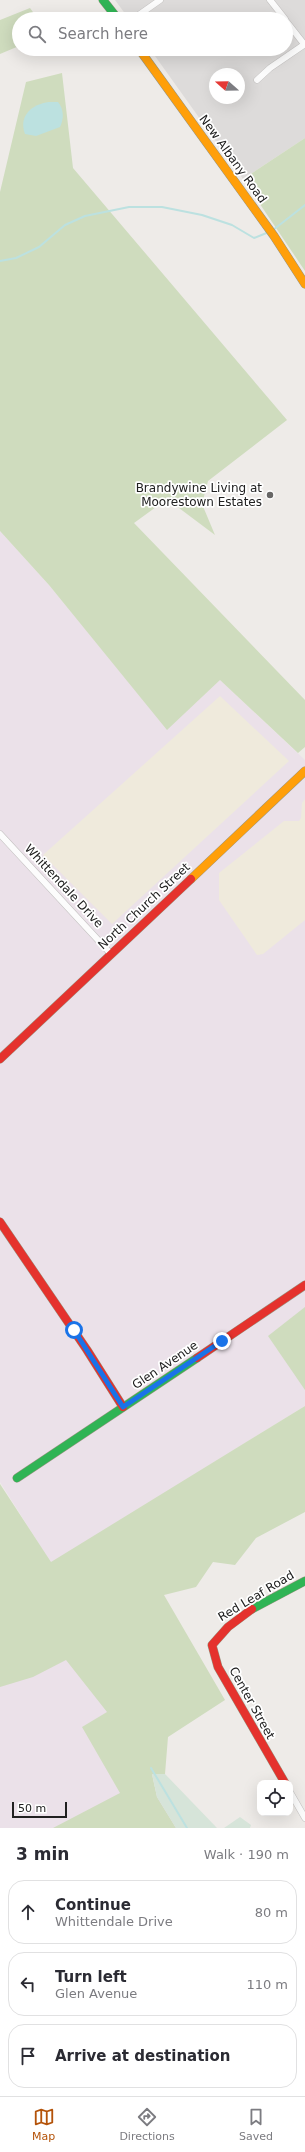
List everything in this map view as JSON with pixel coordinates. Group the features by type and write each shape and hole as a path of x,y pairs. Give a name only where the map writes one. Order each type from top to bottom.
{"street":[{"path":"103,0 112,12"},
{"path":"143,12 160,0"},
{"path":"270,0 279,12"},
{"path":"293,30 305,44 293,52"},
{"name":"New Albany Road","path":"144,56 270,230 305,284"},
{"path":"257,80 270,68 288,56"},
{"name":"North Church Street","path":"0,1059 305,771"},
{"name":"Whittendale Drive","path":"0,834 111,954"},
{"path":"0,1222 87,1350 123,1407"},
{"name":"Glen Avenue","path":"17,1478 305,1285"},
{"name":"Red Leaf Road","path":"220,1632 284,1591 305,1581"},
{"name":"Center Street","path":"220,1632 212,1645 218,1667 283,1780"},
{"path":"293,1797 305,1818"}],"shaded area":[{"path":"115,0 305,0 305,138 243,179 155,56 293,56 293,12 124,12"},
{"path":"0,531 49,585 167,729 220,680 305,760 305,1406 51,1563 0,1482"},
{"path":"220,696 289,761 112,924 43,855"},
{"path":"305,799 305,920 263,954 257,955 219,900 219,873 284,821 299,821 301,818 302,803"},
{"path":"62,1639 109,1710 177,1828 0,1828 0,1674"},
{"path":"152,1774 165,1774 217,1828 176,1828 157,1797"},
{"path":"240,1817 251,1825 250,1828 224,1828"}],"green space":[{"path":"30,8 33,12 20,12"},
{"path":"12,15 12,49 0,54 0,20"},
{"path":"62,73 73,168 287,420 208,481 202,504 215,535 167,499 134,523 305,700 305,747 298,753 220,680 167,730 49,585 0,531 0,192 26,82"},
{"path":"305,138 305,271 243,179"},
{"path":"305,1307 305,1390 268,1336"},
{"path":"305,1406 305,1512 256,1538 235,1565 213,1562 196,1587 164,1595 225,1700 168,1737 165,1774 152,1774 157,1797 176,1828 53,1828 120,1793 82,1727 107,1712 66,1660 33,1677 0,1687 0,1484 51,1562"}],"water":[{"path":"49,102 58,102 61,108 63,117 60,127 36,136 25,134 23,122 28,112 37,105"}],"waterway":[{"path":"273,230 305,205"},
{"path":"0,261 16,258 39,247 65,225 85,216 129,207 162,207 202,215 232,225 254,238 269,232"},
{"path":"151,1768 187,1828"}],"traffic: fast":[{"path":"103,0 112,12"},
{"path":"17,1478 197,1358"},
{"path":"252,1609 305,1581"}],"traffic: slow":[{"path":"144,56 274,236 305,284"},
{"path":"191,879 305,771"}],"traffic: jam":[{"path":"0,1059 191,879"},
{"path":"0,1222 87,1350 123,1407"},
{"path":"197,1358 305,1285"},
{"path":"252,1609 228,1627 212,1645 218,1667 283,1780"}],"place":[{"name":"Brandywine Living at Moorestown Estates","path":"270,495"}],"route":[{"path":"74,1330 123,1407 222,1341"}]}
